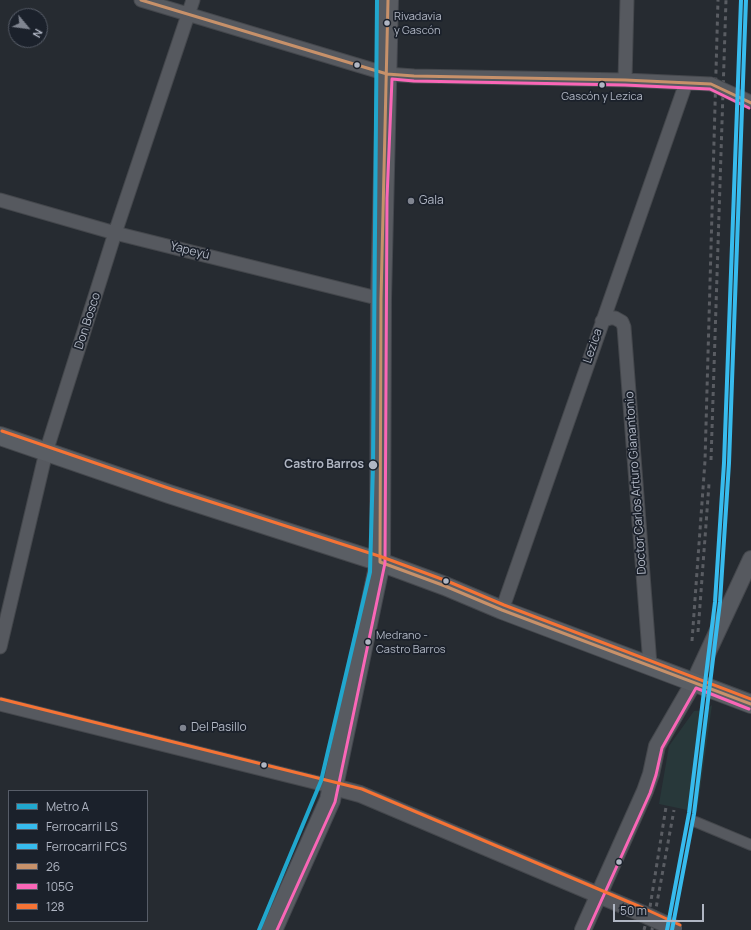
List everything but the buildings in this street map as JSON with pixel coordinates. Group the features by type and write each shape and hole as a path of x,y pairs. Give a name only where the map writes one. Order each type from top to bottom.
{"main road":[{"path":"272,930 330,800 334,787 380,562 382,198 387,74 388,0"},
{"path":"0,436 169,494 380,562 445,586 502,610 751,704"}],"street":[{"path":"141,0 387,74 414,76 625,80 711,84 749,102"},
{"name":"Don Bosco","path":"0,647 46,452 193,0"},
{"path":"625,80 627,0"},
{"name":"Lezica","path":"502,610 686,83"},
{"name":"Yapeyú","path":"0,200 116,233 381,299"},
{"name":"Doctor Carlos Arturo Gianantonio","path":"602,321 615,318 622,322 624,327 650,665"},
{"path":"583,930 646,791 656,746 694,682 751,559"},
{"path":"0,704 360,794 641,912 676,929"},
{"path":"696,822 751,845"}],"shaded area":[{"path":"712,705 697,812 659,804 669,746 694,711 706,710"}],"railway":[{"path":"692,641 705,461 718,0"},
{"path":"711,460 726,0"},
{"path":"698,632 709,484"},
{"path":"644,930 650,907 666,807"},
{"path":"652,930 674,810"}],"metro line":[{"name":"A","path":"259,930 321,781 370,572 373,465 377,0"}],"rail line":[{"name":"LS","path":"667,930 689,813 715,602 724,463 741,0"},
{"name":"FCS","path":"672,930 694,814 720,602 729,463 746,0"}],"transit line":[{"name":"26","path":"141,0 387,74 414,76 625,80 711,84 751,103"},
{"name":"26","path":"388,0 381,299 380,562 445,586 502,610 751,704"},
{"name":"105G","path":"277,930 335,802 385,563 387,198 392,79 414,81 625,85 710,89 749,108"},
{"name":"128","path":"2,431 171,489 382,557 751,699"},
{"name":"105G","path":"588,930 650,793 662,748 696,688 749,709"},
{"name":"128","path":"1,699 362,789 680,925"}],"place":[{"name":"Rivadavia y Gascón","path":"387,23"},
{"name":"Gascón y Lezica","path":"602,85"},
{"name":"Gala","path":"411,201"},
{"name":"Castro Barros","path":"373,465"},
{"name":"Medrano - Castro Barros","path":"368,642"},
{"name":"Del Pasillo","path":"183,728"}]}
